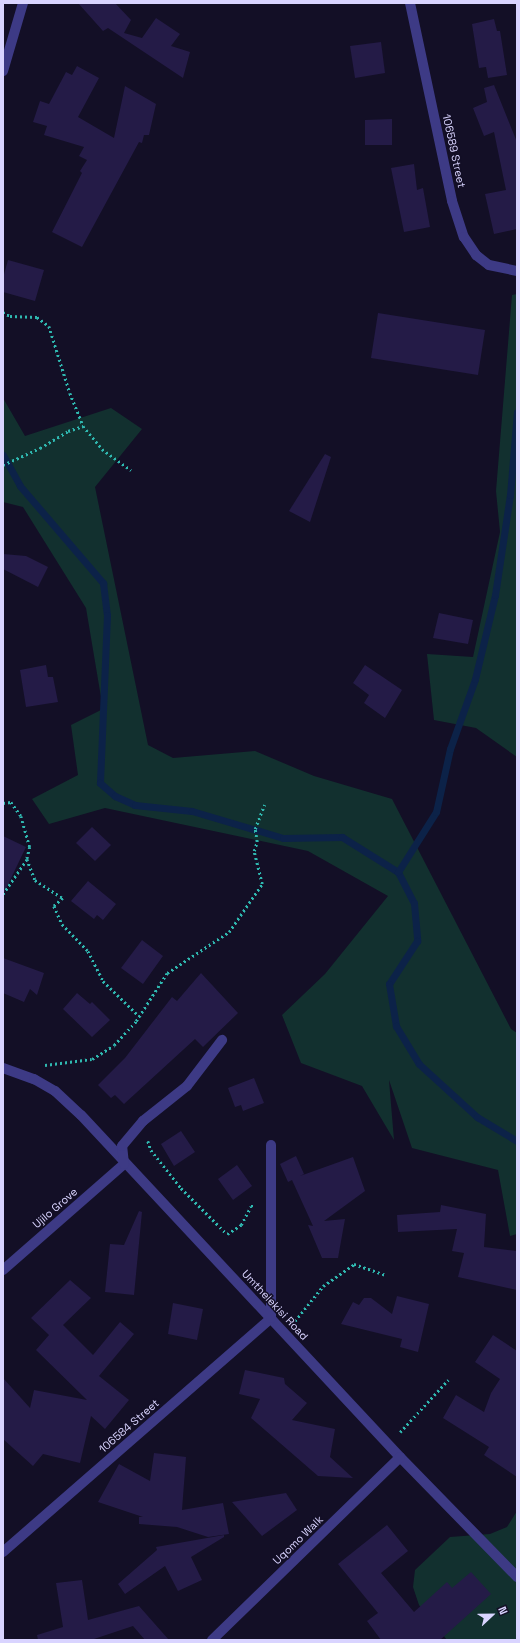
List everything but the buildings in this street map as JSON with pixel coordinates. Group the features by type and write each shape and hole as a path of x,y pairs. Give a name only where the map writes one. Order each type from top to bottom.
{"street":[{"path":"3,70 23,3"},
{"name":"106589 Street","path":"410,3 452,201 464,237 476,255 489,266 517,271"},
{"path":"124,1164 122,1146 143,1121 187,1086 222,1040"},
{"name":"Umthelekisi Road","path":"3,1068 34,1079 55,1091 271,1318 400,1457 517,1578"},
{"path":"271,1145 271,1318"},
{"name":"Ujilo Grove","path":"3,1270 124,1164"},
{"name":"106584 Street","path":"3,1552 271,1318"},
{"name":"Uqomo Walk","path":"212,1640 400,1457"}],"path":[{"path":"3,312 10,316 37,317 49,326 70,393 83,426 102,449 131,470"},
{"path":"3,464 40,448 68,431 83,426"},
{"path":"3,803 11,802 21,816 30,847 27,859 3,894"},
{"path":"41,1066 92,1059 114,1045 139,1016 167,973 229,932 262,884 254,851 257,842 254,829 264,806"},
{"path":"27,859 36,880 63,898 54,906 62,924 88,951 103,981 139,1016"},
{"path":"143,1121 151,1150 181,1188 227,1234 241,1225 250,1206 271,1206"},
{"path":"285,1334 323,1286 354,1264 386,1275"},
{"path":"388,1444 448,1380"}],"green space":[{"path":"517,294 517,757 476,728 434,720 427,654 473,657 500,532 496,491 512,295"},
{"path":"3,398 25,436 111,408 142,429 95,487 148,745 173,758 255,751 314,776 392,799 511,1029 517,1033 517,1234 510,1236 498,1170 412,1148 389,1080 394,1140 362,1086 301,1063 282,1015 325,974 388,896 308,851 105,808 49,824 32,799 78,775 71,725 103,709 86,608 23,507 3,502"},
{"path":"517,1511 517,1640 447,1640 419,1605 413,1587 415,1570 450,1537 490,1534 507,1527"}],"waterway":[{"path":"398,872 436,812 450,749 475,679 495,595 510,495 517,412"},
{"path":"3,455 20,486 103,583 107,615 100,783 115,796 135,805 192,811 283,838 342,837 398,872 414,903 417,941 389,984 396,1026 419,1064 477,1117 517,1141"}]}
